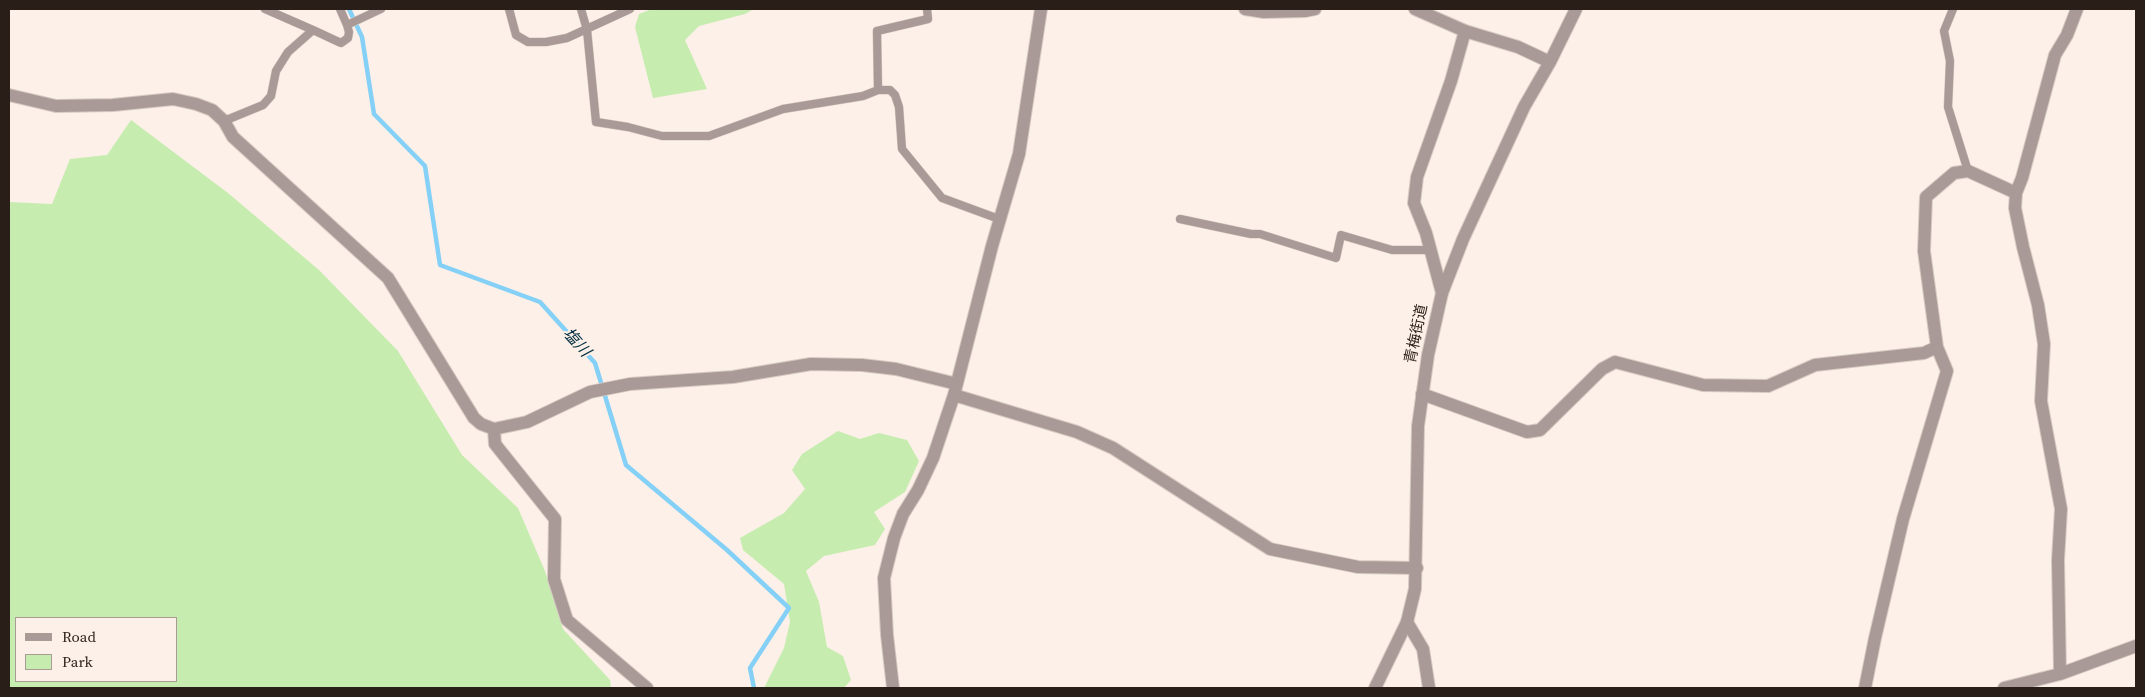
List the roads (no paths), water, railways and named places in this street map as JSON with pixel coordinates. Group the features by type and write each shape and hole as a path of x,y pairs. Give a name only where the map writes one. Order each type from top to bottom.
{"street":[{"path":"893,688 886,635 884,578 900,522 933,458 955,389 999,220 1019,154 1041,9"},
{"path":"1245,9 1264,12 1315,9"},
{"path":"1415,9 1465,31 1518,47 1550,62"},
{"name":"青梅街道","path":"1375,688 1407,622 1415,589 1417,568 1418,426 1422,394 1442,293 1463,239 1524,107 1550,62 1576,9"},
{"path":"2060,674 2058,560 2060,509 2041,401 2044,344 2038,304 2015,208 2016,193 2022,178 2054,55 2067,35 2077,9"},
{"path":"1442,293 1426,233 1414,203 1417,177 1451,81 1465,31"},
{"path":"9,94 56,106 113,105 173,100 196,104 212,110 224,121 234,137 388,278 474,418 481,424 494,429 527,422 590,392 630,384 733,377 811,364 862,364 879,367 955,389 1076,432 1113,448 1270,549 1358,567 1417,568"},
{"path":"1866,688 1875,638 1904,519 1947,371 1937,347 1924,251 1926,197 1954,173 1968,171 2016,193"},
{"path":"1422,394 1527,432 1540,430 1602,369 1615,362 1703,385 1768,386 1815,365 1924,353 1937,347"},
{"path":"494,429 495,444 555,519 554,579 567,620 647,688"},
{"path":"1407,622 1423,649 1429,688"},
{"path":"2004,688 2060,674 2136,646"}],"lane":[{"path":"266,9 341,43 348,38 350,24 340,9"},
{"path":"350,24 381,9"},
{"path":"509,9 516,35 528,42 560,40 587,30 630,9"},
{"path":"581,9 587,30 596,122 628,127 662,136 709,136 784,109 863,96 878,90 890,90 895,95 899,106 902,149 942,198 999,220"},
{"path":"878,90 877,31 928,18 927,9"},
{"path":"1953,9 1944,31 1950,61 1948,106 1968,171"},
{"path":"224,121 264,105 270,96 276,71 288,52 313,30"},
{"path":"1180,219 1251,234 1260,234 1336,258 1340,235 1392,250 1431,250"}],"waterway":[{"name":"塩川","path":"349,9 362,37 374,114 425,166 440,265 540,302 595,363 626,465 727,550 789,608 750,668 754,688"}]}
